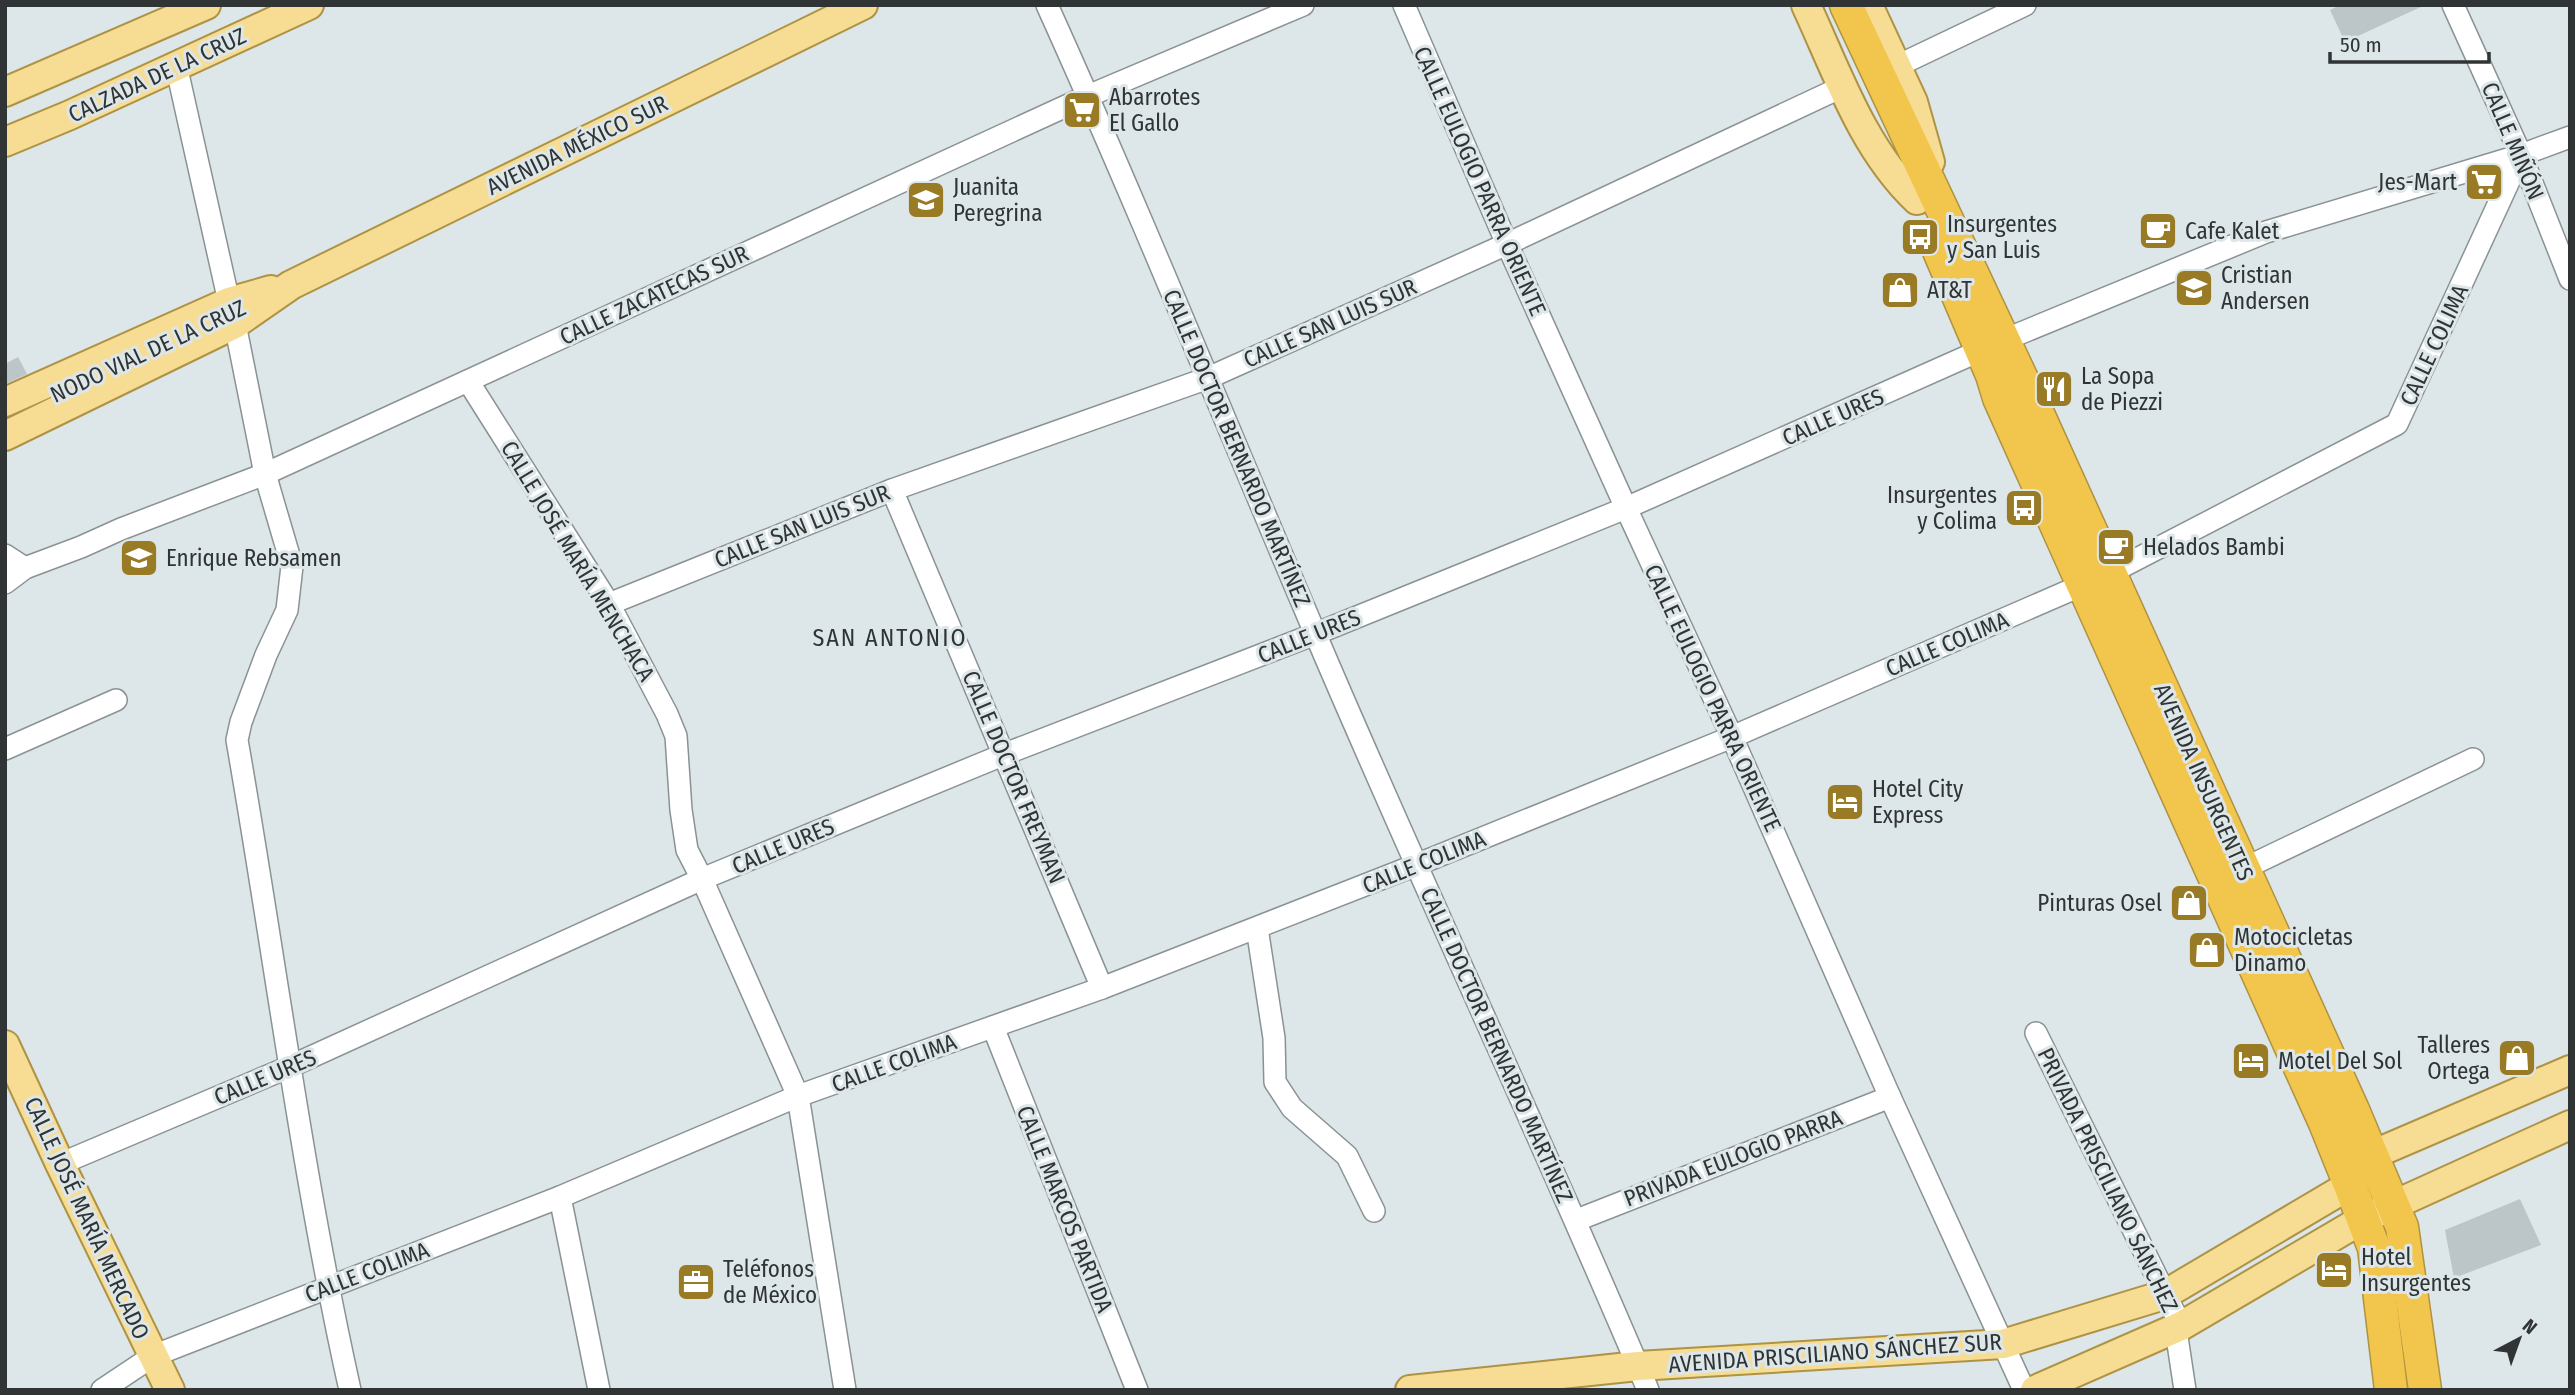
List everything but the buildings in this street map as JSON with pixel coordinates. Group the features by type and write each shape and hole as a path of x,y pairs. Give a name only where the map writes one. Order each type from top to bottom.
{"highway":[{"name":"AVENIDA INSURGENTES","path":"1824,5 1874,116 1925,195"},
{"name":"AVENIDA INSURGENTES","path":"1846,5 1925,195 1992,346 2110,573 2394,1206 2402,1227 2424,1390"},
{"name":"AVENIDA INSURGENTES","path":"1992,346 1999,398 2325,1123 2363,1219 2374,1248 2390,1390"}],"main road":[{"name":"CALZADA DE LA CRUZ","path":"5,92 206,5"},
{"name":"CALZADA DE LA CRUZ","path":"5,142 309,5"},
{"name":"AVENIDA MÉXICO SUR","path":"5,436 232,313 863,5"},
{"name":"AVENIDA INSURGENTES","path":"1806,5 1874,147 1900,184 1925,195 1929,160 1922,131 1913,102 1868,5"},
{"path":"5,155 70,115"},
{"name":"NODO VIAL DE LA CRUZ","path":"5,416 291,285"},
{"name":"AVENIDA MÉXICO SUR","path":"5,402 232,313"},
{"name":"CALLE JOSÉ MARÍA MERCADO","path":"5,1045 170,1390"},
{"path":"2372,1155 2570,1070"},
{"path":"2035,1390 2181,1326 2363,1219 2570,1125"},
{"name":"AVENIDA PRISCILIANO SÁNCHEZ SUR","path":"1410,1390 1643,1378 2003,1345 2164,1294 2350,1185 2372,1155"}],"street":[{"name":"CALLE DOCTOR BERNARDO MARTÍNEZ","path":"1047,5 1209,378 1315,634 1577,1220 1643,1378"},
{"name":"CALLE ZACATECAS SUR","path":"5,583 24,568 265,474 1088,96 1303,5"},
{"name":"CALLE EULOGIO PARRA ORIENTE","path":"1404,5 1507,244 1732,737 1890,1097 2024,1390"},
{"path":"1897,66 2025,5"},
{"name":"CALLE MIÑÓN","path":"2453,5 2521,155 2570,279"},
{"path":"176,65 265,474 292,566 287,610 266,654 237,740 327,1288 350,1390"},
{"name":"CALLE SAN LUIS SUR","path":"609,604 892,490 1209,378 1507,244 1843,86"},
{"name":"CALLE URES","path":"60,1164 289,1067 702,879 1005,754 1315,634 1626,508 1992,346 2266,232 2521,155 2570,137"},
{"name":"CALLE COLIMA","path":"102,1390 153,1356 560,1197 798,1096 1102,988 1416,865 1732,737 2110,573 2397,424 2521,155"},
{"name":"CALLE JOSÉ MARÍA MENCHACA","path":"468,382 609,604 645,670 676,736 681,810 687,850 798,1096 845,1390"},
{"name":"CALLE DOCTOR FREYMAN","path":"892,490 1102,988"},
{"path":"5,555 24,568"},
{"path":"5,750 116,700"},
{"path":"2243,869 2473,759"},
{"path":"1257,928 1274,1038 1275,1082 1292,1108 1347,1156 1374,1211"},
{"name":"CALLE MARCOS PARTIDA","path":"993,1027 1137,1390"},
{"name":"PRIVADA PRISCILIANO SÁNCHEZ","path":"2036,1033 2181,1326"},
{"name":"PRIVADA EULOGIO PARRA","path":"1577,1220 1890,1097"},
{"path":"560,1197 599,1390"},
{"path":"2181,1326 2177,1337 2185,1390"}],"place":[{"name":"Abarrotes El Gallo","path":"1082,110"},
{"name":"Jes-Mart","path":"2484,182"},
{"name":"Juanita Peregrina","path":"926,200"},
{"name":"Cafe Kalet","path":"2158,231"},
{"name":"Insurgentes y San Luis","path":"1920,237"},
{"name":"Cristian Andersen","path":"2194,288"},
{"name":"AT&T","path":"1900,290"},
{"name":"La Sopa de Piezzi","path":"2054,389"},
{"name":"Insurgentes y Colima","path":"2024,508"},
{"name":"Helados Bambi","path":"2116,547"},
{"name":"Enrique Rebsamen","path":"139,558"},
{"name":"Hotel City Express","path":"1845,802"},
{"name":"Pinturas Osel","path":"2189,903"},
{"name":"Motocicletas Dinamo","path":"2207,950"},
{"name":"Talleres Ortega","path":"2517,1058"},
{"name":"Motel Del Sol","path":"2251,1061"},
{"name":"Hotel Insurgentes","path":"2334,1270"},
{"name":"Teléfonos de México","path":"696,1282"}],"district":[{"name":"SAN ANTONIO","path":"890,638"}]}
